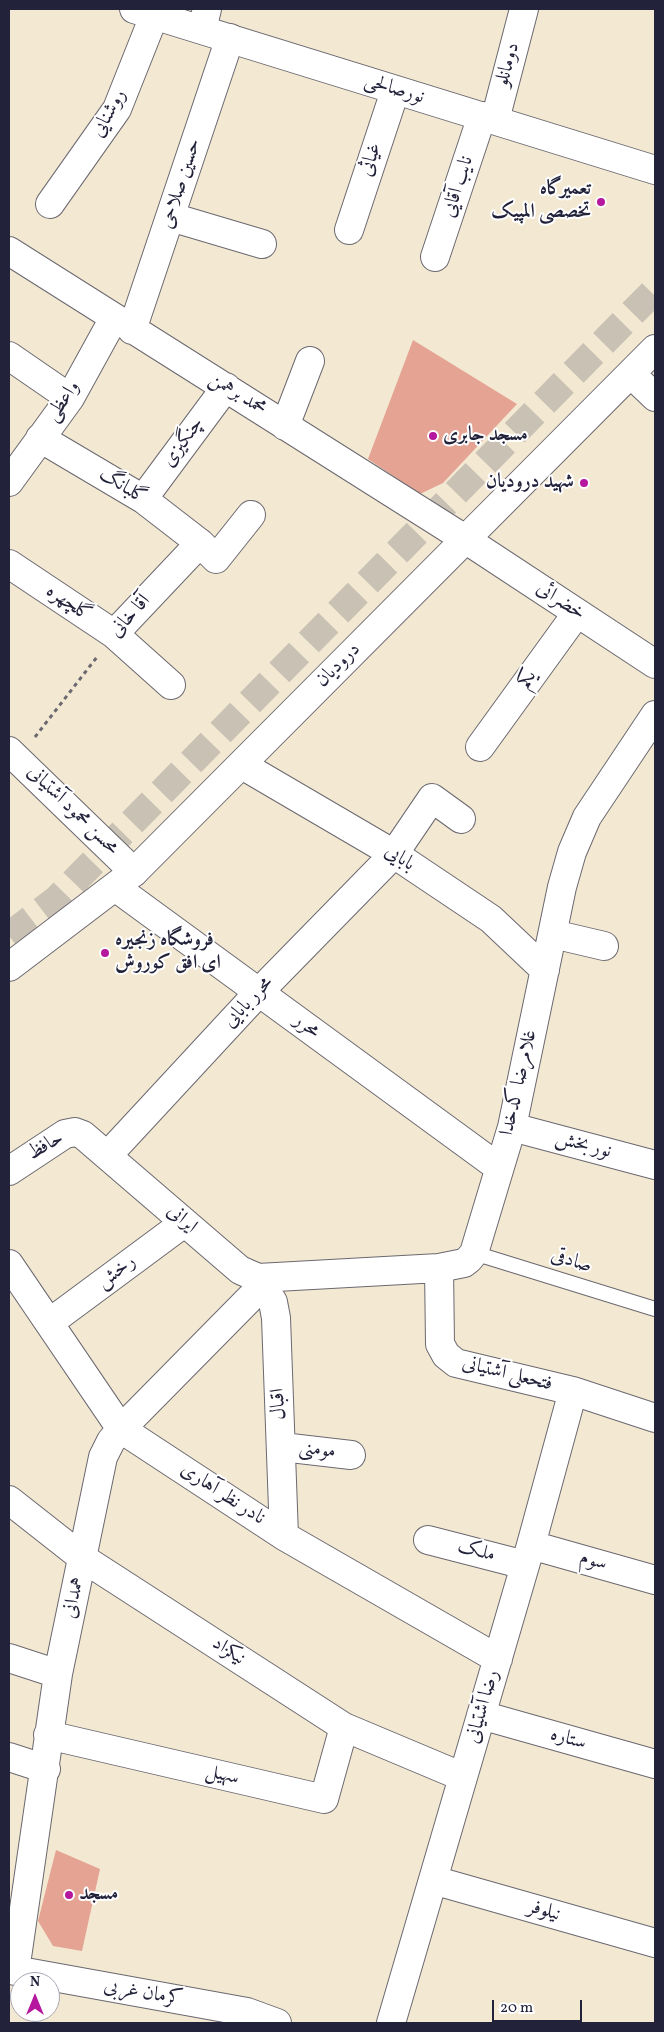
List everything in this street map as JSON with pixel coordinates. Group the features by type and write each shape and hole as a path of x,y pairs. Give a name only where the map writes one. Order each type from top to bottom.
{"street":[{"name":"دومانلو","path":"488,118 524,9"},
{"name":"نورصالحی","path":"144,12 205,19 230,38 395,91 655,170"},
{"name":"روشنایی","path":"50,204 117,110 144,12"},
{"name":"حسین صلاحی","path":"123,324 171,217 230,38"},
{"name":"غیاثی","path":"349,230 395,91"},
{"name":"نایب آقایی","path":"435,257 488,118"},
{"path":"171,217 262,244"},
{"name":"محمد برهمن","path":"9,251 465,539"},
{"name":"واعظی","path":"9,482 123,324"},
{"name":"درودیان","path":"9,967 124,880 242,765 655,349"},
{"path":"9,356 70,398"},
{"path":"285,426 310,361"},
{"path":"631,374 655,398"},
{"name":"چنگیزی","path":"143,499 226,387"},
{"name":"گلبانگ","path":"40,438 143,499 200,543"},
{"path":"200,543 216,559 251,515"},
{"name":"خضرائی","path":"465,539 655,664"},
{"name":"آقا خانی","path":"114,634 200,543"},
{"name":"گلچهره","path":"9,564 114,634 171,685"},
{"name":"یکم","path":"480,747 577,613"},
{"name":"غلامرضا کدخدا","path":"474,1253 498,1167 512,1127 572,852 588,817 655,715"},
{"name":"محسن محمود آشتیانی","path":"14,755 124,880"},
{"name":"بابایی","path":"242,765 394,854 491,919 545,970"},
{"name":"محرر بابایی","path":"108,1155 259,992 394,854 432,798 460,819"},
{"name":"محرر","path":"124,880 259,992 498,1167"},
{"path":"553,934 604,946"},
{"name":"نور بخش","path":"512,1127 655,1165"},
{"name":"حافظ","path":"9,1170 65,1134 75,1132 83,1135 108,1155"},
{"name":"ایرانی","path":"108,1155 184,1224 240,1270 260,1282"},
{"name":"رخش","path":"49,1323 184,1224"},
{"path":"260,1282 439,1268 464,1263 474,1253"},
{"name":"نادر نظر آهاری","path":"9,1264 121,1429 284,1536 498,1659"},
{"name":"فتحعلی آشتیانی","path":"439,1268 440,1344 446,1355 456,1363 573,1391 655,1418"},
{"name":"همدانی","path":"12,1970 46,1769 48,1735 58,1674 84,1558 103,1457 111,1441 121,1429 260,1282"},
{"name":"اقبال","path":"260,1282 273,1302 276,1318 284,1536"},
{"name":"رضا آشتیانی","path":"391,2023 528,1555 573,1391"},
{"name":"مومنی","path":"282,1447 352,1455"},
{"name":"نیکزاد","path":"9,1500 84,1558 344,1727 463,1777"},
{"name":"ملک","path":"428,1540 528,1555"},
{"name":"سوم","path":"528,1555 655,1580"},
{"path":"9,1658 58,1674"},
{"name":"ستاره","path":"481,1715 655,1764"},
{"name":"سهیل","path":"48,1735 324,1799 344,1727"},
{"path":"9,1757 46,1769"},
{"name":"نیلوفر","path":"433,1880 655,1943"},
{"name":"کرمان غربی","path":"12,1970 247,2012 276,2023"}],"lane":[{"name":"صادقی","path":"474,1253 655,1308"}],"path":[{"name":"آقا خانی","path":"14,755 114,634"}],"building":[{"name":"مسجد جابری","path":"413,340 517,404 443,483 420,494 368,459"},
{"name":"مسجد","path":"56,1850 100,1869 82,1951 53,1946 38,1921"}],"tunnel":[{"path":"9,936 57,899 655,290"}],"place":[{"name":"تعمیرگاه تخصصی المپیک","path":"601,202"},
{"name":"مسجد جابری","path":"433,436"},
{"name":"شهید درودیان","path":"584,483"},
{"name":"فروشگاه زنجیره ای افق کوروش","path":"105,953"},
{"name":"مسجد","path":"69,1895"}]}
